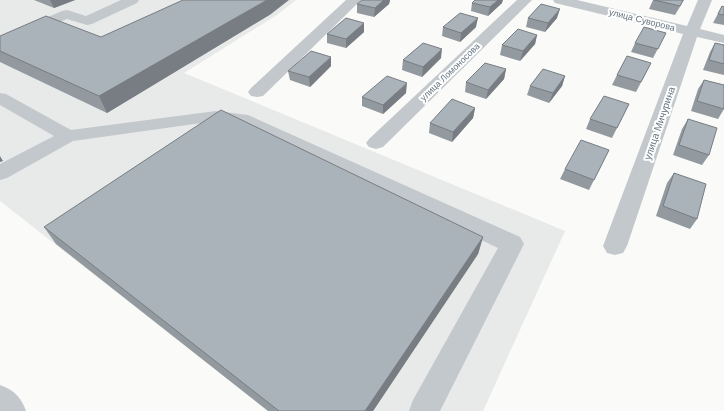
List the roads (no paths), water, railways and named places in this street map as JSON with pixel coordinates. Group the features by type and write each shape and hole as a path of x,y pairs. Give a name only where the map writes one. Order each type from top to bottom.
{"street":[{"path":"0,42 67,14 87,21 132,0"},
{"path":"257,92 354,0"},
{"name":"улица Ломоносова","path":"376,143 525,0"},
{"name":"улица Суворова","path":"560,0 691,32 724,38"},
{"name":"улица Мичурина","path":"615,246 691,32 705,0"},
{"path":"0,98 68,136"},
{"path":"0,173 68,136 216,116 242,119 512,244 424,411"},
{"path":"0,400 11,411"}]}
